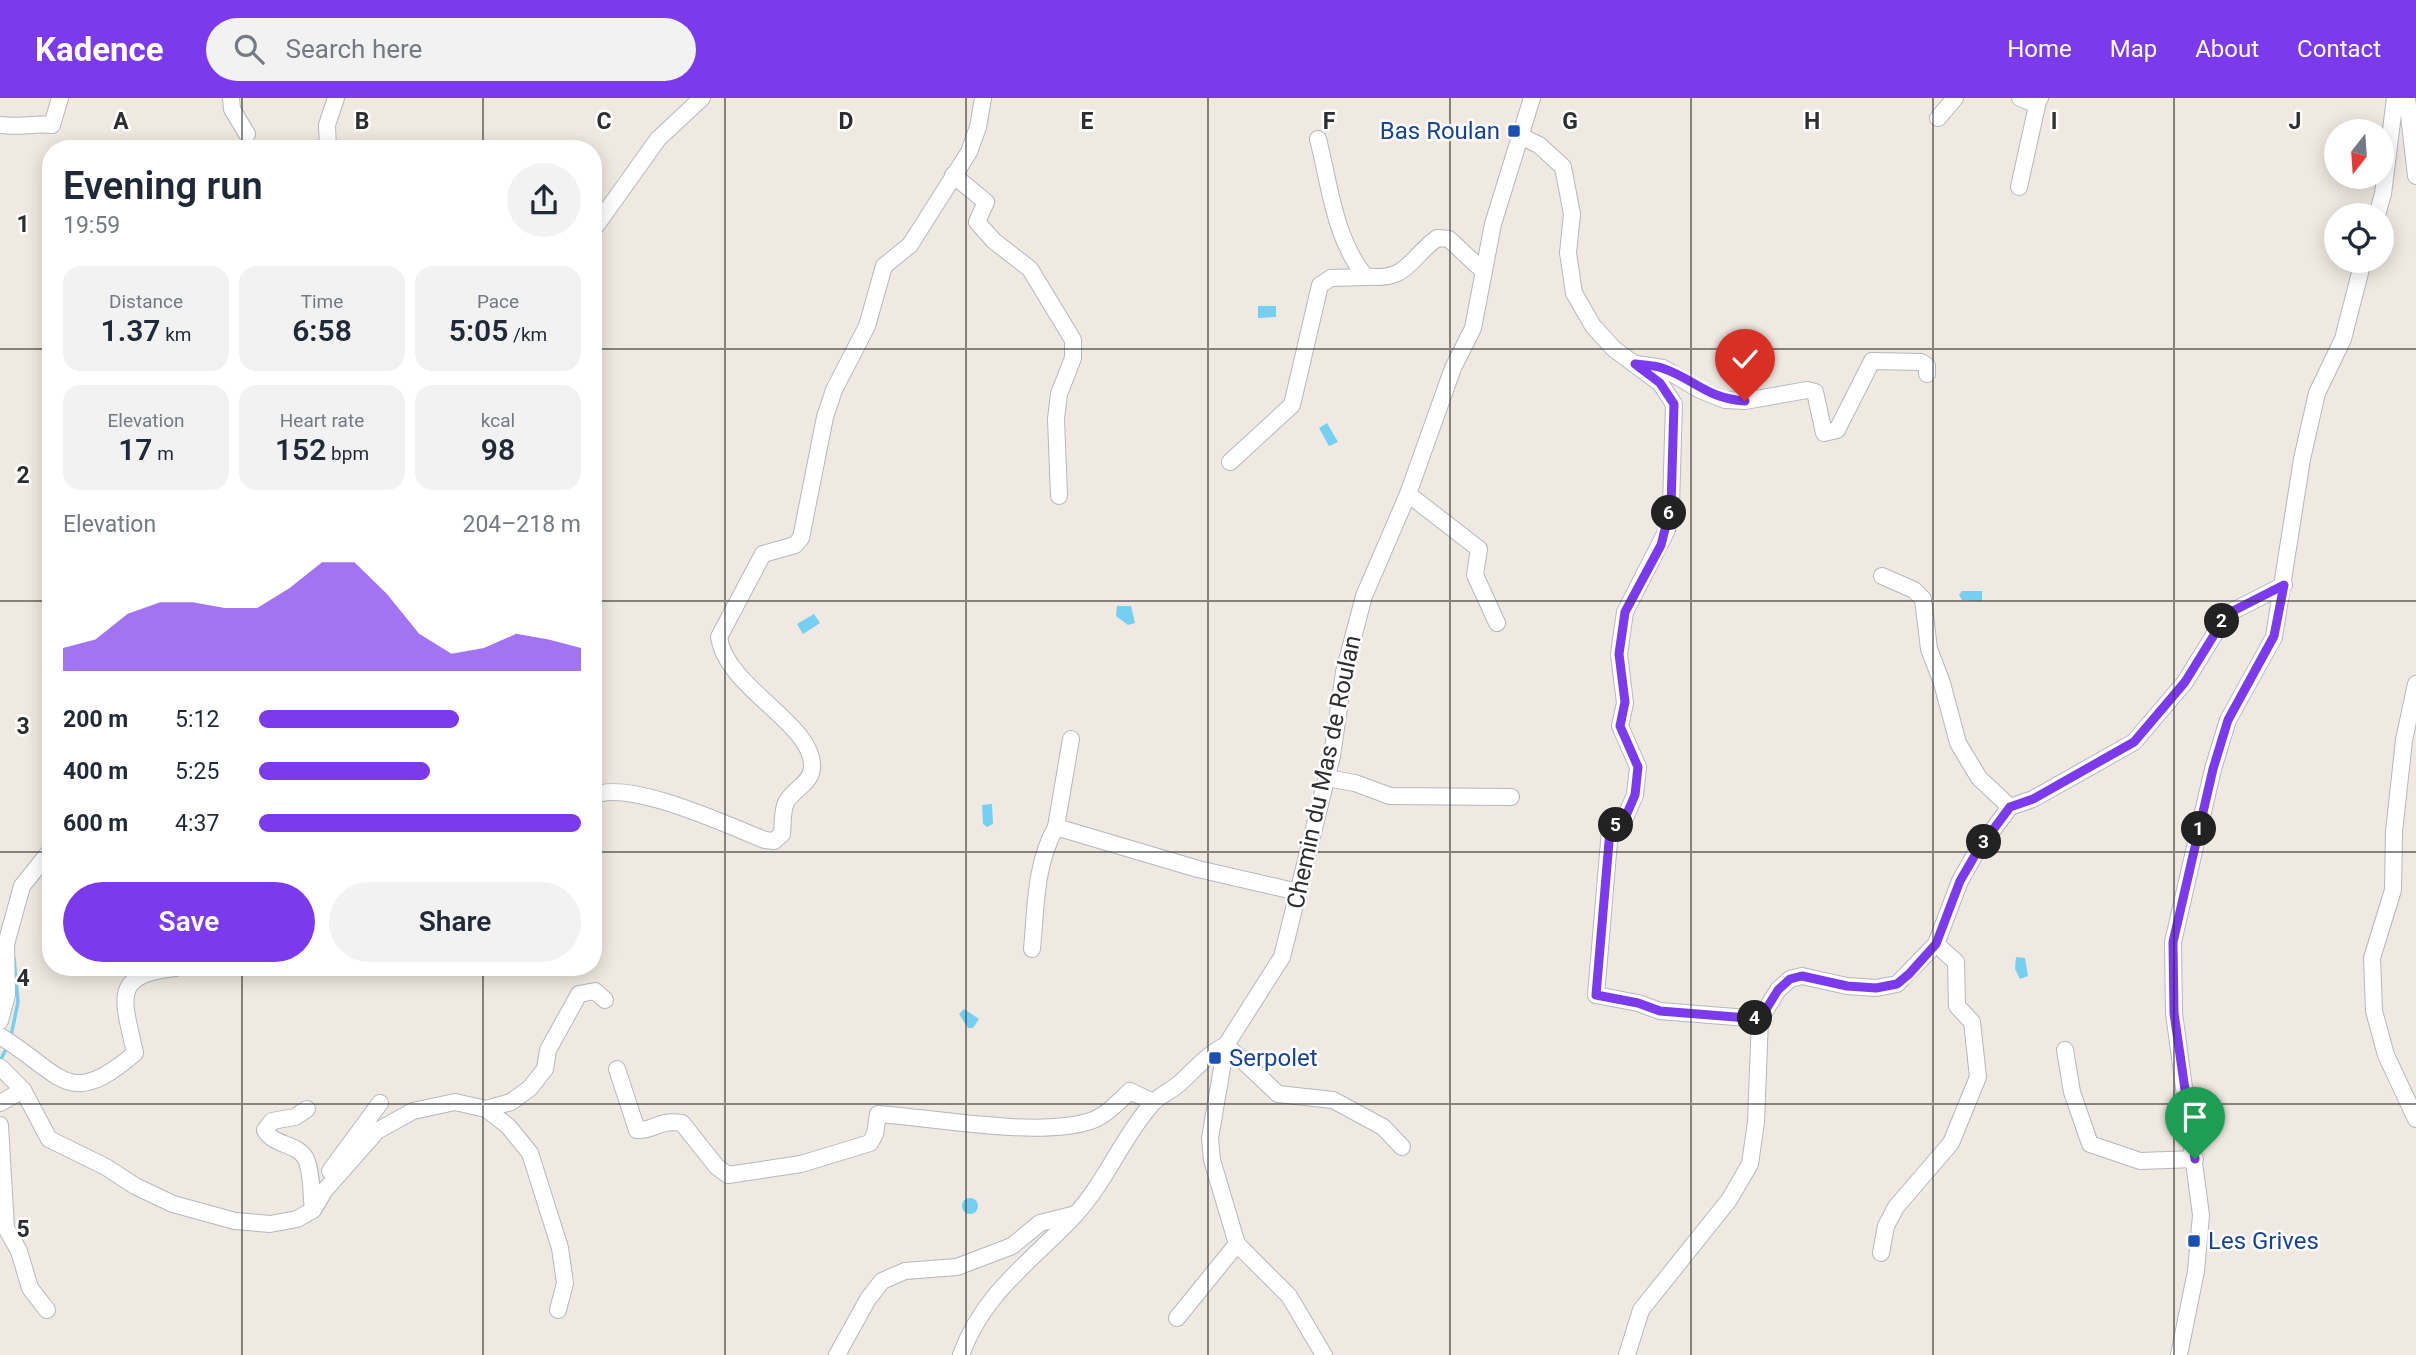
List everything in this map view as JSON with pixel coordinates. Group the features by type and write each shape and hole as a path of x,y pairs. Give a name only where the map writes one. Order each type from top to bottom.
{"street":[{"path":"0,125 52,125 60,98"},
{"path":"231,98 232,109 247,134"},
{"path":"328,140 327,125 336,98"},
{"path":"602,217 657,139 702,98"},
{"path":"602,792 660,799 765,841 774,841 782,834 786,803 809,777 812,768 806,748 773,709 733,672 720,647 719,637 743,586 763,554 795,545 800,538 825,417 834,390 867,326 884,266 910,245 969,152 978,127 983,98"},
{"name":"Chemin du Mas de Roulan","path":"961,1355 967,1338 987,1306 1016,1269 1076,1214 1153,1102 1177,1087 1213,1052 1226,1045 1282,957 1327,778 1344,672 1364,596 1408,494 1453,368 1473,328 1482,270 1493,224 1532,98"},
{"path":"1938,117 1955,98"},
{"path":"2019,187 2039,99 2020,98"},
{"path":"2381,203 2395,98"},
{"path":"2407,98 2416,176"},
{"path":"1522,137 1539,145 1563,167 1572,214 1567,253 1574,293 1593,326 1614,349 1660,383 1674,404 1671,506 1661,545 1625,612 1619,654 1625,702 1620,726 1638,767 1635,795 1625,818 1610,830 1596,995 1638,1003 1660,1011 1760,1019"},
{"path":"1318,139 1344,242 1349,256 1367,277"},
{"path":"953,175 986,202 977,222 994,241 1030,269 1073,340 1073,358 1059,394 1056,419 1059,496"},
{"path":"1230,462 1292,405 1320,285 1331,278 1382,279 1405,271 1437,237 1449,239 1482,270"},
{"path":"2179,1355 2196,1271 2201,1215 2174,1013 2173,942 2213,769 2228,720 2274,636 2302,459 2317,393 2343,339 2360,273"},
{"path":"1635,364 1663,368 1700,390 1725,400 1745,401 1807,390 1815,392 1824,433 1837,430 1872,361 1920,362 1927,366 1927,374"},
{"path":"1408,494 1479,549 1475,575 1497,623"},
{"path":"1882,576 1914,590 1923,599 1929,649 1942,683 1958,743 1979,778 2010,807"},
{"path":"1627,1355 1641,1310 1729,1200 1750,1164 1756,1122 1760,1019 1778,990 1790,979 1802,976 1847,986 1876,988 1897,984 1936,944 1960,881 1978,850 2010,807 2033,799 2134,742 2185,682 2227,614 2284,585"},
{"path":"2416,684 2404,740 2393,832 2393,890 2372,958 2374,1012 2386,1055 2416,1119"},
{"path":"1032,949 1044,848 1056,827 1071,739"},
{"path":"1327,778 1355,783 1390,796 1511,797"},
{"path":"1056,827 1198,869 1298,892"},
{"path":"0,1021 7,995 7,939 22,886 42,861"},
{"path":"1881,1253 1886,1226 1896,1207 1951,1143 1978,1077 1972,1022 1957,1006 1956,962 1936,944"},
{"path":"6,1040 67,1083 89,1085 115,1070 135,1053 124,1000 132,980 139,976"},
{"path":"486,1109 511,1102 530,1088 545,1069 548,1050 579,994 594,990 606,1000"},
{"path":"1226,1045 1278,1094 1333,1100 1383,1127 1402,1147"},
{"path":"1226,1045 1210,1138 1212,1160 1237,1244 1289,1296 1324,1355"},
{"path":"2065,1050 2072,1092 2090,1144 2140,1161 2195,1159"},
{"path":"0,1067 23,1090 49,1139 173,1204 235,1221 270,1224 297,1219 313,1210 325,1191 377,1131 413,1111 455,1102 486,1109 508,1126 530,1153 560,1248 565,1283 558,1310"},
{"path":"617,1069 637,1130 644,1130 665,1120 682,1123 717,1167 728,1175 801,1164 870,1143 875,1134 878,1114 1028,1127 1087,1122 1107,1112 1130,1091 1153,1102"},
{"path":"0,1103 23,1090"},
{"path":"325,1191 330,1171 380,1103"},
{"path":"307,1109 295,1117 272,1121 265,1130 268,1136 297,1150 306,1159 313,1210"},
{"path":"0,1127 6,1228 19,1251 30,1289 47,1310"},
{"path":"837,1355 868,1299 882,1281 905,1271 957,1267 1012,1246 1040,1223 1076,1214"},
{"path":"1177,1318 1237,1244"}],"water":[{"path":"1258,306 1276,306 1276,317 1258,318"},
{"path":"1327,423 1338,442 1329,446 1319,428"},
{"path":"1962,591 1982,591 1982,601 1962,600 1959,595"},
{"path":"1117,606 1131,606 1135,623 1128,625 1116,616"},
{"path":"814,614 820,623 803,634 797,624"},
{"path":"992,804 993,824 987,827 983,824 982,805"},
{"path":"2016,957 2025,958 2028,976 2020,979 2015,969"},
{"path":"964,1009 979,1019 973,1028 968,1028 959,1014"},
{"path":"970,1198 978,1206 970,1214 962,1206"}],"waterway":[{"path":"11,1036 18,1002 14,958"},
{"path":"0,1061 7,1047"}],"place":[{"name":"Bas Roulan","path":"1514,131"},
{"name":"Serpolet","path":"1215,1058"},
{"name":"Les Grives","path":"2194,1241"}],"route":[{"path":"1745,401 1725,400 1700,390 1663,368 1635,364 1660,383 1674,404 1671,506 1661,545 1625,612 1619,654 1625,702 1620,726 1638,767 1635,795 1625,818 1610,830 1596,995 1638,1003 1660,1011 1760,1019 1778,990 1790,979 1802,976 1847,986 1876,988 1897,984 1936,944 1960,881 1978,850 2010,807 2033,799 2134,742 2185,682 2227,614 2284,585 2274,636 2228,720 2213,769 2173,942 2174,1013 2195,1159"}]}
